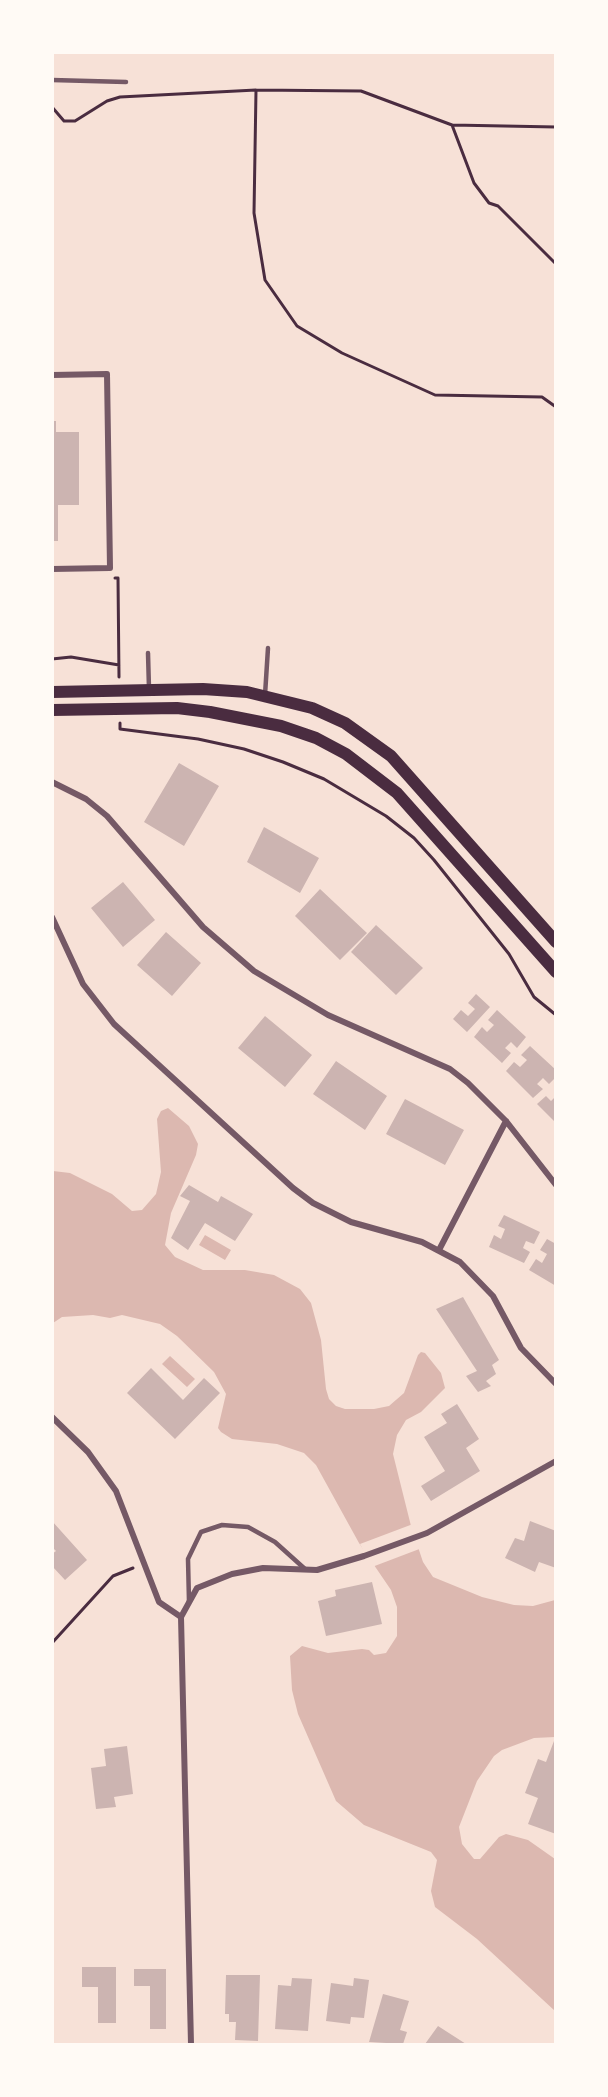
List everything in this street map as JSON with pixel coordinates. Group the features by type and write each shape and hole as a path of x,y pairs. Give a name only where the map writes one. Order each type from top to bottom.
{"main road":[{"path":"52,692 203,689 266,695 312,708 345,723 391,756 555,942"},
{"path":"52,710 177,708 245,717 316,738 346,754 397,793 555,972"}],"street":[{"path":"52,375 107,374 110,568 52,569"},
{"path":"52,782 86,800 107,816 190,913 254,971 328,1015 450,1069 468,1083 506,1121 555,1185"},
{"path":"52,917 83,984 114,1024 293,1188 333,1215 374,1230 422,1242 460,1262 493,1296 521,1348 555,1384"},
{"path":"440,1250 506,1121"},
{"path":"52,1417 88,1452 116,1491 159,1602 181,1617"},
{"path":"191,2044 181,1617 197,1588 232,1574 263,1568 317,1570 364,1556 427,1533 555,1461"}],"lane":[{"path":"52,80 126,81"},
{"path":"266,695 268,648"},
{"path":"148,653 149,690"},
{"path":"189,1602 188,1559 201,1532 222,1526 248,1527 275,1542 305,1569"}],"path":[{"path":"256,90 254,213 265,280 297,326 342,353 435,394 542,397 555,407"},
{"path":"52,107 64,121 75,121 106,101 120,97 256,90 361,91 452,125 555,127"},
{"path":"452,125 474,183 489,203 498,206 555,264"},
{"path":"107,578 118,578 120,690"},
{"path":"52,659 71,657 119,665"},
{"path":"120,710 120,729 198,739 283,762 350,794 393,821 434,860 509,954 534,997 555,1015"},
{"path":"52,1643 113,1576 143,1564"}],"shaded area":[{"path":"168,1108 189,1126 198,1144 196,1155 171,1213 165,1245 175,1257 203,1270 245,1270 274,1275 300,1289 311,1303 321,1340 326,1389 329,1399 336,1406 345,1409 374,1409 389,1406 404,1393 418,1355 421,1352 425,1353 441,1373 445,1388 421,1412 406,1420 397,1435 393,1454 411,1526 423,1562 433,1577 482,1597 514,1605 533,1606 555,1600 555,1737 534,1738 502,1750 494,1756 477,1781 459,1827 462,1844 474,1859 480,1859 499,1837 506,1834 528,1840 555,1859 555,2011 477,1939 435,1907 431,1891 437,1860 431,1852 364,1825 336,1801 298,1714 292,1690 290,1656 302,1646 328,1653 362,1649 369,1650 374,1655 386,1653 397,1636 397,1607 391,1590 359,1543 316,1465 304,1453 277,1444 232,1439 221,1432 218,1428 226,1394 214,1372 177,1336 160,1324 122,1315 110,1318 93,1315 62,1317 53,1323 53,1171 70,1173 112,1194 132,1211 142,1210 156,1194 161,1172 157,1119 161,1111"},
{"path":"205,1235 231,1250 225,1260 199,1245"},
{"path":"170,1356 195,1379 187,1387 162,1364"}],"pier":[{"path":"413,1524 422,1548 372,1567 360,1544"}],"building":[{"path":"52,421 56,421 56,432 79,432 79,505 58,505 58,541 52,541"},
{"path":"179,763 219,786 184,846 144,822"},
{"path":"264,827 319,858 300,893 247,862"},
{"path":"123,882 155,920 123,947 91,908"},
{"path":"320,889 367,933 340,960 295,916"},
{"path":"376,925 423,968 396,995 351,952"},
{"path":"166,932 201,963 172,996 137,965"},
{"path":"476,994 490,1007 467,1032 453,1019 461,1010 468,1016 475,1009 468,1003"},
{"path":"497,1010 526,1037 517,1048 511,1042 505,1048 511,1053 502,1063 474,1037 482,1027 487,1032 494,1025 488,1020"},
{"path":"265,1016 312,1055 285,1087 238,1048"},
{"path":"530,1046 556,1070 556,1077 549,1084 543,1078 537,1084 543,1089 533,1098 506,1071 514,1062 520,1067 527,1060 521,1055"},
{"path":"336,1061 387,1096 365,1130 313,1094"},
{"path":"546,1096 551,1101 556,1096 556,1123 537,1104"},
{"path":"405,1099 464,1130 445,1165 386,1134"},
{"path":"189,1185 218,1202 221,1196 253,1214 235,1241 205,1223 188,1250 171,1238 190,1201 180,1196"},
{"path":"504,1215 540,1232 534,1244 526,1241 523,1248 530,1252 524,1263 489,1247 494,1235 501,1239 505,1229 498,1226"},
{"path":"547,1239 556,1244 556,1286 529,1270 536,1259 542,1263 547,1254 540,1250"},
{"path":"463,1297 499,1360 492,1365 496,1374 486,1381 491,1386 478,1392 466,1376 477,1371 436,1309"},
{"path":"151,1368 183,1400 204,1378 220,1393 175,1439 127,1393"},
{"path":"457,1404 479,1439 466,1448 480,1471 431,1501 421,1486 445,1471 424,1437 447,1423 441,1414"},
{"path":"52,1521 87,1560 65,1580 52,1566 52,1554 56,1551 52,1547"},
{"path":"530,1521 556,1531 556,1568 539,1562 535,1572 505,1558 515,1538 524,1541"},
{"path":"372,1582 382,1624 326,1636 318,1601 336,1596 335,1590"},
{"path":"554,1741 556,1742 556,1834 528,1824 538,1798 525,1793 538,1759 546,1762"},
{"path":"127,1746 133,1794 114,1797 116,1807 96,1809 91,1768 106,1766 104,1749"},
{"path":"82,1967 116,1967 116,2023 98,2023 98,1987 82,1987"},
{"path":"134,1969 166,1969 166,2029 150,2029 150,1986 134,1986"},
{"path":"226,1975 260,1975 258,2041 235,2040 236,2022 229,2022 229,2014 225,2014"},
{"path":"292,1978 312,1979 308,2031 275,2029 278,1985 291,1986"},
{"path":"354,1978 369,1980 364,2018 351,2017 350,2024 326,2021 331,1983 353,1986"},
{"path":"383,1994 409,2001 400,2030 407,2032 403,2044 369,2042"},
{"path":"438,2026 466,2044 425,2044"}]}
